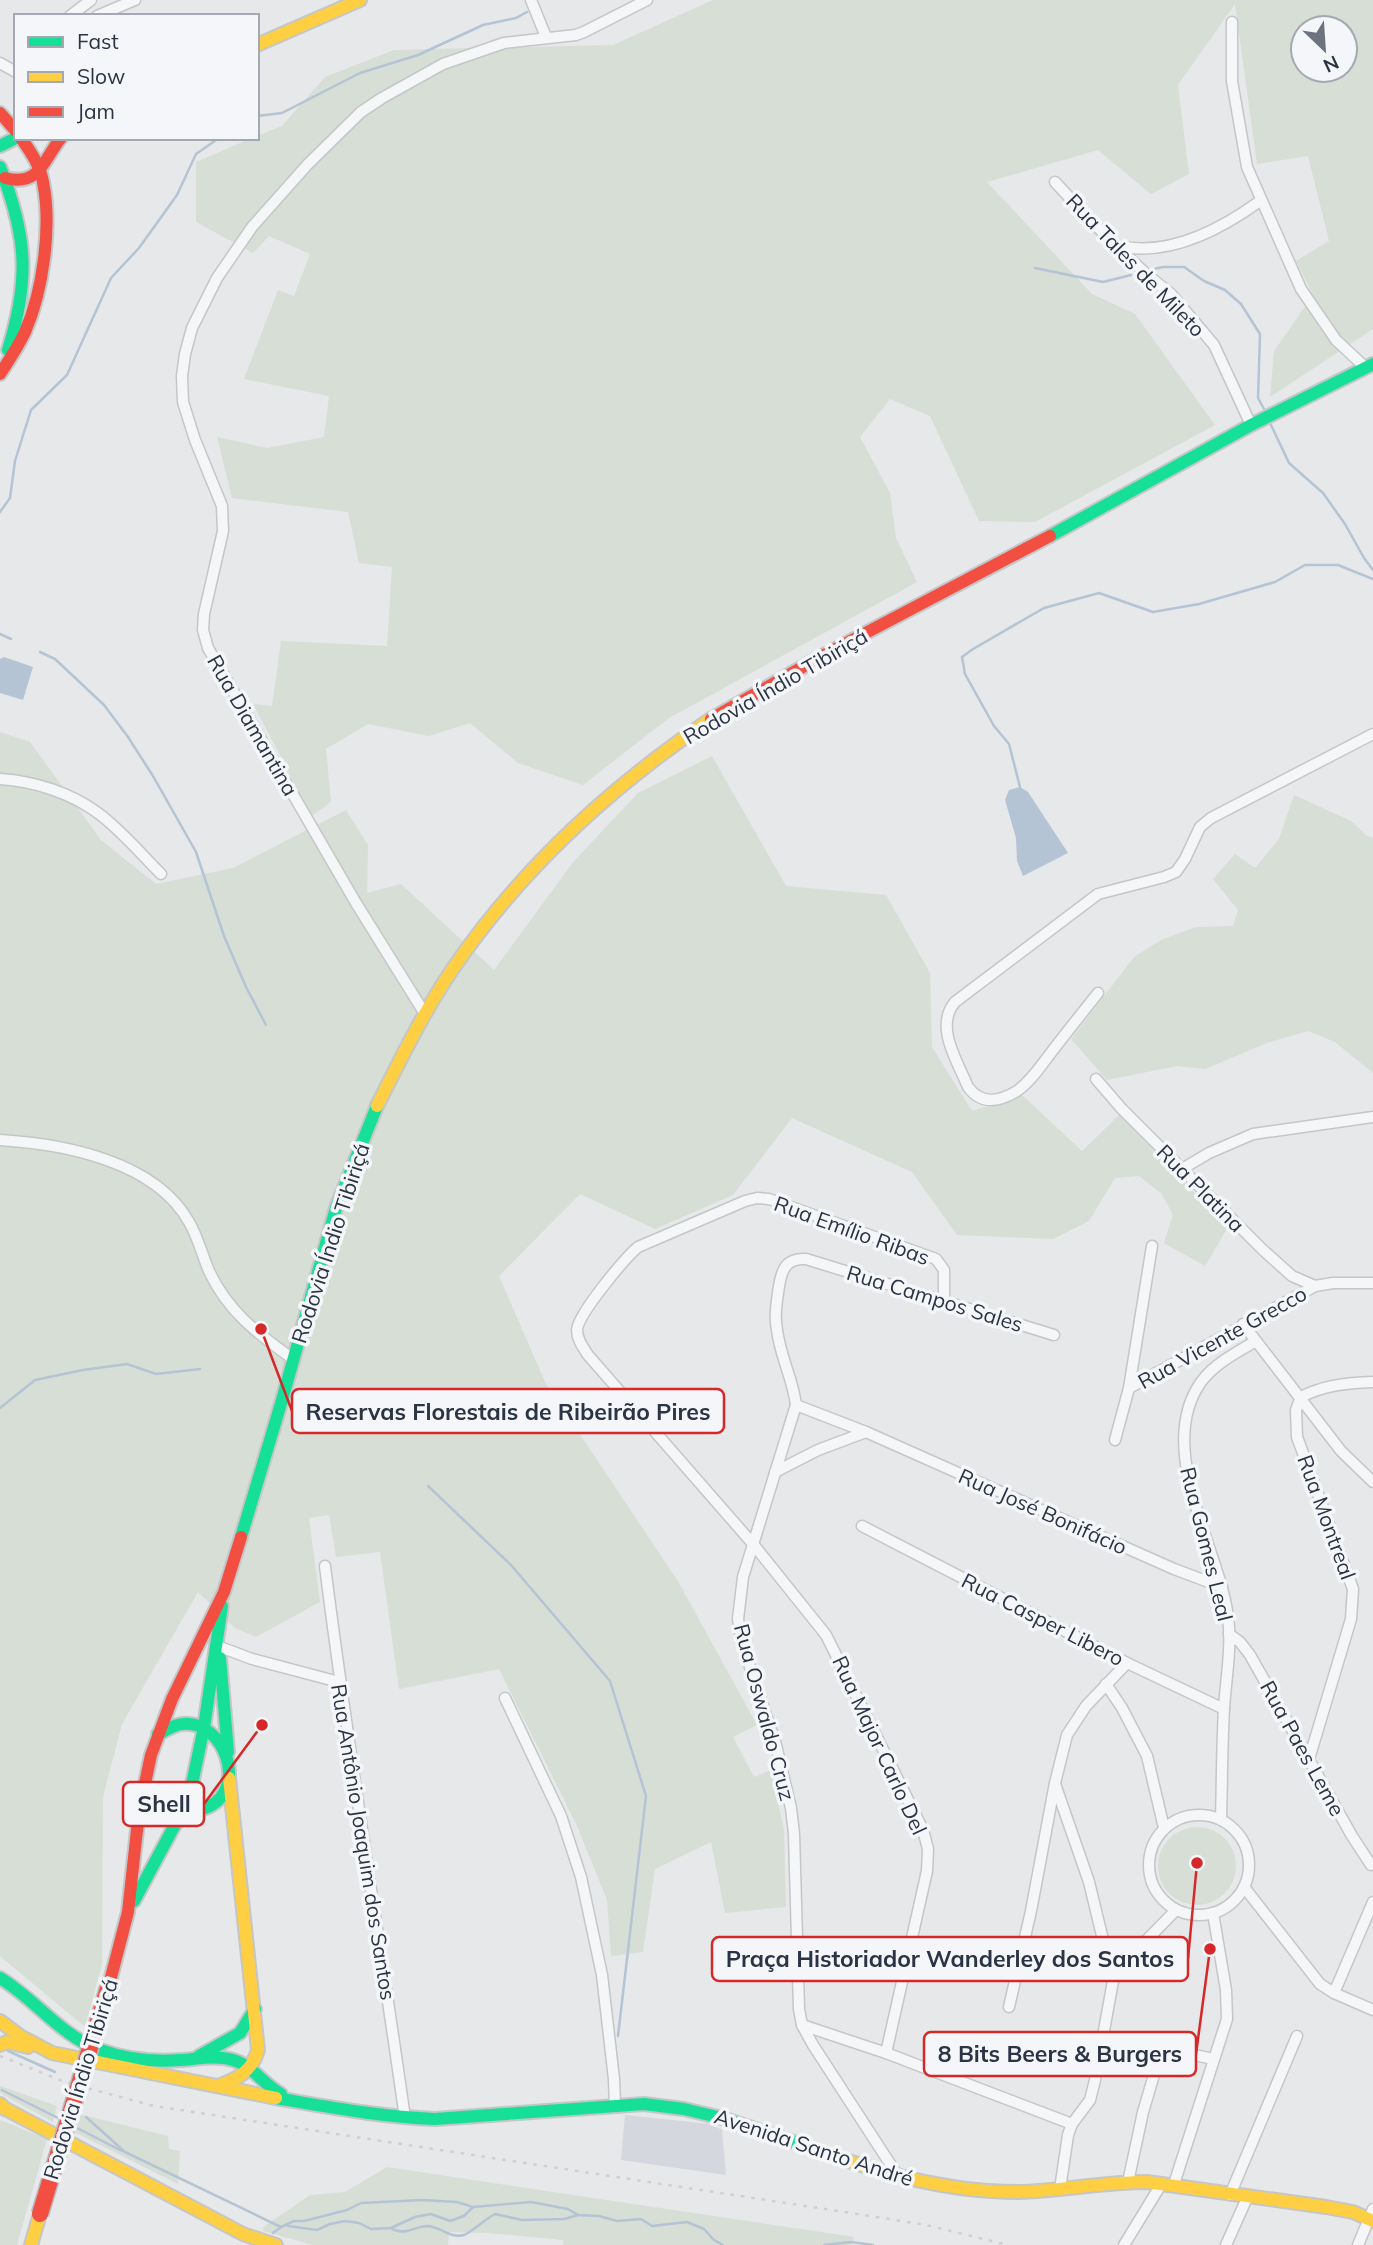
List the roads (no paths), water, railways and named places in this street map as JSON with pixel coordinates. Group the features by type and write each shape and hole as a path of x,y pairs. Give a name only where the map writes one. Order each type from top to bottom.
{"main road":[{"path":"259,44 360,0"},
{"path":"0,372 26,329 41,269 46,203 40,170 22,140"},
{"path":"2,173 13,181 28,180 40,170 59,140"},
{"path":"0,372 20,310 24,271 19,218 2,173"},
{"name":"Rodovia Índio Tibiriçá","path":"128,1912 169,1837 192,1784 204,1727 224,1592 336,1208 372,1116 425,1014 475,939 536,865 584,819 676,743 716,716 1251,425 1370,366"},
{"name":"Rodovia Índio Tibiriçá","path":"31,2245 109,1985 128,1912 143,1788 158,1734 224,1592"},
{"path":"214,2087 239,2078 252,2069 258,2050 229,1778 220,1626"},
{"path":"182,1722 194,1733 200,1750"},
{"path":"158,1734 182,1722 204,1727 215,1735 228,1756"},
{"path":"169,1837 181,1822 221,1798 229,1778"},
{"path":"162,1809 175,1803 192,1784"},
{"path":"143,1788 151,1801 162,1809 181,1812 204,1810 227,1821 237,1836"},
{"path":"2,1978 59,2026 105,2051 147,2060 223,2058 252,2069"},
{"path":"196,2058 240,2033 255,2010"},
{"path":"0,2021 20,2036 52,2053"},
{"path":"0,2045 12,2043 52,2053"},
{"name":"Avenida Santo André","path":"52,2053 214,2087 405,2118 467,2119 644,2104 675,2105 702,2111 900,2179 979,2191 1016,2192 1128,2182 1168,2183 1372,2216"},
{"path":"214,2087 228,2076 228,2064 223,2058"},
{"name":"Avenida Santo André","path":"252,2069 268,2087 294,2099"},
{"path":"2,2106 261,2245"},
{"path":"243,2234 276,2245"}],"street":[{"path":"73,14 91,0"},
{"path":"102,14 135,0"},
{"path":"531,0 546,37"},
{"name":"Rua Diamantina","path":"425,1014 349,892 208,649 203,630 204,614 223,531 222,506 195,440 183,402 185,354 192,328 217,278 252,228 300,173 361,113 382,98 443,64 511,41 584,32 647,0"},
{"path":"1232,22 1232,81 1237,117 1247,167 1260,201 1301,289 1316,314 1336,340 1370,366"},
{"name":"Rua Tales de Mileto","path":"1055,182 1095,225 1171,294 1214,345 1251,425"},
{"path":"1118,246 1138,250 1177,244 1205,234 1260,201"},
{"path":"1098,993 1031,1078 1017,1091 994,1100 979,1099 968,1087 948,1039 946,1017 955,1002 1087,901 1110,891 1176,872 1200,827 1211,818 1373,734"},
{"path":"0,779 50,789 75,798 100,814 161,874"},
{"name":"Rua Platina","path":"1096,1079 1121,1108 1278,1263 1292,1276 1315,1286"},
{"path":"1182,1169 1220,1147 1253,1134 1373,1117"},
{"path":"0,1140 31,1142 81,1152 153,1182 176,1203 190,1222 223,1297 250,1328 293,1359"},
{"name":"Rua Emílio Ribas","path":"579,1340 577,1332 582,1316 633,1252 657,1238 757,1198 769,1199 936,1259 944,1270 944,1301"},
{"path":"1115,1440 1129,1388 1152,1246"},
{"name":"Rua Campos Sales","path":"796,1405 775,1316 783,1267 799,1259 817,1262 1054,1335"},
{"path":"1315,1286 1373,1283"},
{"name":"Rua Vicente Grecco","path":"1129,1388 1315,1286"},
{"path":"1243,1324 1341,1451 1373,1482"},
{"name":"Rua Major Carlo Del","path":"579,1340 588,1355 753,1544 827,1635 923,1830 928,1849 927,1871 886,2053"},
{"name":"Rua Gomes Leal","path":"1221,1819 1229,1634 1222,1587 1189,1478 1185,1424 1191,1402 1202,1382 1216,1367 1256,1341"},
{"path":"1301,1397 1345,1383 1373,1382"},
{"name":"Rua Montreal","path":"1301,1397 1296,1410 1297,1437 1353,1589 1351,1619 1310,1759"},
{"name":"Rua José Bonifácio","path":"796,1405 866,1432 1174,1569 1222,1587"},
{"name":"Rua Oswaldo Cruz","path":"796,1405 743,1577 738,1619 742,1643 776,1745 791,1808 794,1834 797,1982 802,2025 900,2179"},
{"path":"775,1472 818,1450 866,1432"},
{"name":"Rua Casper Libero","path":"862,1526 1127,1663 1224,1709"},
{"name":"Rua Antônio Joaquim dos Santos","path":"325,1566 339,1682 405,2118"},
{"name":"Rua Paes Leme","path":"1229,1634 1240,1642 1250,1655 1372,1866"},
{"path":"220,1655 252,1659"},
{"path":"220,1655 252,1659 339,1682"},
{"path":"1009,2007 1067,1735 1077,1717 1127,1663"},
{"path":"1106,1684 1122,1707 1146,1756 1164,1828"},
{"path":"505,1699 561,1816 581,1877 601,1975 615,2106"},
{"path":"1055,1783 1089,1882 1113,1981"},
{"path":"1202,1815 1221,1819 1236,1831 1247,1852 1249,1864 1244,1887 1226,1907 1213,1913 1188,1914 1176,1910 1165,1903 1150,1880 1148,1866 1153,1845 1164,1828 1188,1816 1202,1815"},
{"path":"1244,1887 1320,1984 1373,2010"},
{"path":"1334,1993 1373,1902"},
{"path":"1060,2189 1072,2124 1090,2100 1113,1981 1125,1962 1176,1910"},
{"path":"1125,2245 1168,2183 1227,2018 1213,1913"},
{"path":"802,2025 886,2053 1072,2124"},
{"path":"1226,2245 1239,2196 1297,2036"},
{"path":"1128,2182 1143,2112 1159,2058 1172,2050 1213,2059"},
{"path":"1358,2245 1372,2216"}],"water":[{"path":"4,657 33,667 23,700 0,693 0,659"},
{"path":"1020,787 1028,792 1068,853 1023,876 1017,861 1016,838 1005,800 1009,790"}],"waterway":[{"path":"259,116 282,113 360,73 418,55 483,25 516,18 527,12"},
{"path":"0,512 10,498 15,461 31,410 67,375 111,278 139,248 177,195 196,154 216,140"},
{"path":"1150,270 1184,267 1204,281 1225,290 1241,304 1260,334 1258,398 1264,409"},
{"path":"1035,268 1103,282 1131,275"},
{"path":"1271,425 1289,463 1323,493 1373,570"},
{"path":"1020,787 1009,744 994,726 965,674 962,657 973,649 1044,608 1099,593 1153,612 1199,604 1275,582 1305,565 1338,565 1373,579"},
{"path":"0,634 11,639"},
{"path":"40,652 55,659 104,705 153,776 196,852 224,936 266,1025"},
{"path":"0,1408 35,1380 83,1370 127,1364 156,1374 200,1369"},
{"path":"428,1486 511,1565 610,1681 646,1796 618,2036"},
{"path":"8,2051 55,2072"},
{"path":"2,2090 60,2119"},
{"path":"86,2117 125,2152 281,2227 294,2221 347,2210 361,2203 422,2200 457,2202 473,2207 531,2202 568,2209 578,2215 599,2216 617,2221 641,2219 652,2226 687,2222 704,2229 723,2245"},
{"path":"75,2127 122,2151"},
{"path":"288,2226 317,2230 345,2221 359,2223 371,2229 391,2228 415,2217 431,2214 450,2221 464,2216 473,2207"},
{"path":"391,2228 405,2231 428,2226 459,2236 495,2214 522,2220 564,2219 578,2215"},
{"path":"273,2233 281,2227"},
{"path":"824,2245 851,2242 873,2245"}],"railway":[{"path":"0,2056 65,2082 154,2106 926,2225 1008,2245"}],"place":[{"name":"Reservas Florestais de Ribeirão Pires","path":"261,1329"},
{"name":"Shell","path":"262,1725"},
{"name":"Praça Historiador Wanderley dos Santos","path":"1197,1863"},
{"name":"8 Bits Beers & Burgers","path":"1210,1949"}]}
